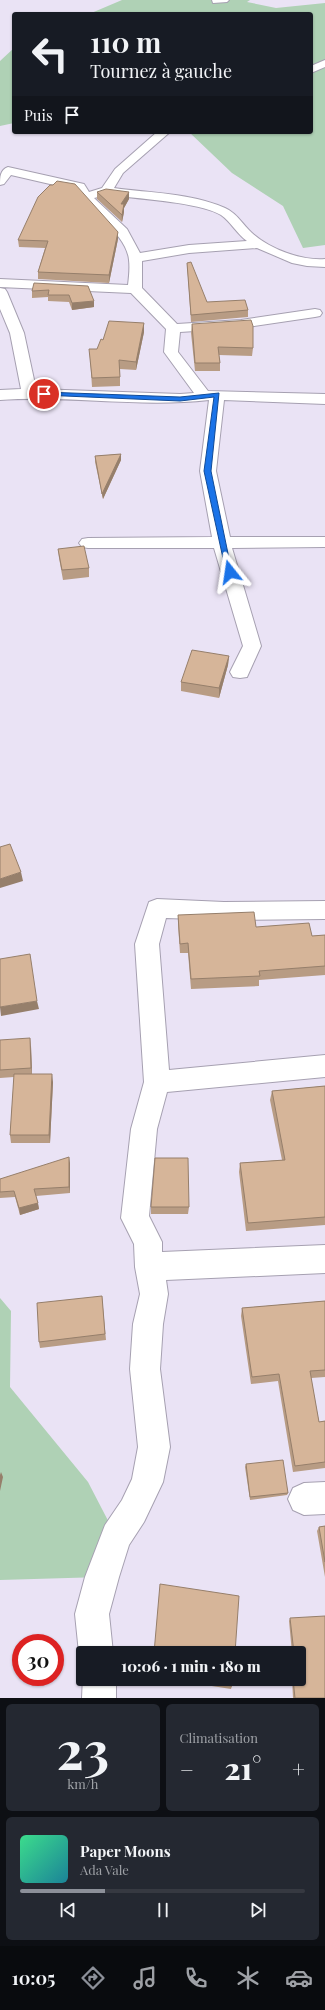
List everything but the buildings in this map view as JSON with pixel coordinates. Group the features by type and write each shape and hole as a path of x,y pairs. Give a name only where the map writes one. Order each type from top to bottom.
{"street":[{"path":"313,69 325,63"},
{"path":"106,192 119,171 162,134"},
{"path":"0,181 8,171 80,188 86,196 123,232 136,258 135,289"},
{"path":"86,196 106,192 197,204 222,211 250,237 272,250 315,265 325,263"},
{"path":"136,258 189,249 261,244"},
{"path":"0,283 135,289 173,328 171,352 210,396 208,471 222,543 252,646 240,672"},
{"path":"0,292 17,333 29,393"},
{"path":"173,328 241,324 315,313"},
{"path":"0,395 29,393 180,399 210,396 325,399"},
{"path":"88,543 325,542"},
{"path":"95,1646 92,1614 102,1576 116,1536 133,1511 147,1482 154,1447 145,1369 148,1324 154,1294 149,1267 148,1242 135,1218 144,1129 157,1082 147,944 157,908 224,911 325,910"},
{"path":"157,1082 325,1066"},
{"path":"149,1267 325,1259"},
{"path":"99,1686 99,1698"}],"green space":[{"path":"122,0 250,0 247,2 276,8 325,3 325,245 303,248 283,206 232,173 191,134 313,134 313,12 94,12"},
{"path":"12,50 12,123 0,126 0,61"},
{"path":"0,1298 11,1311 10,1387 88,1482 116,1536 102,1577 0,1580"}],"route":[{"path":"44,394 180,399 217,395 208,471 225,557 230,572"}]}
